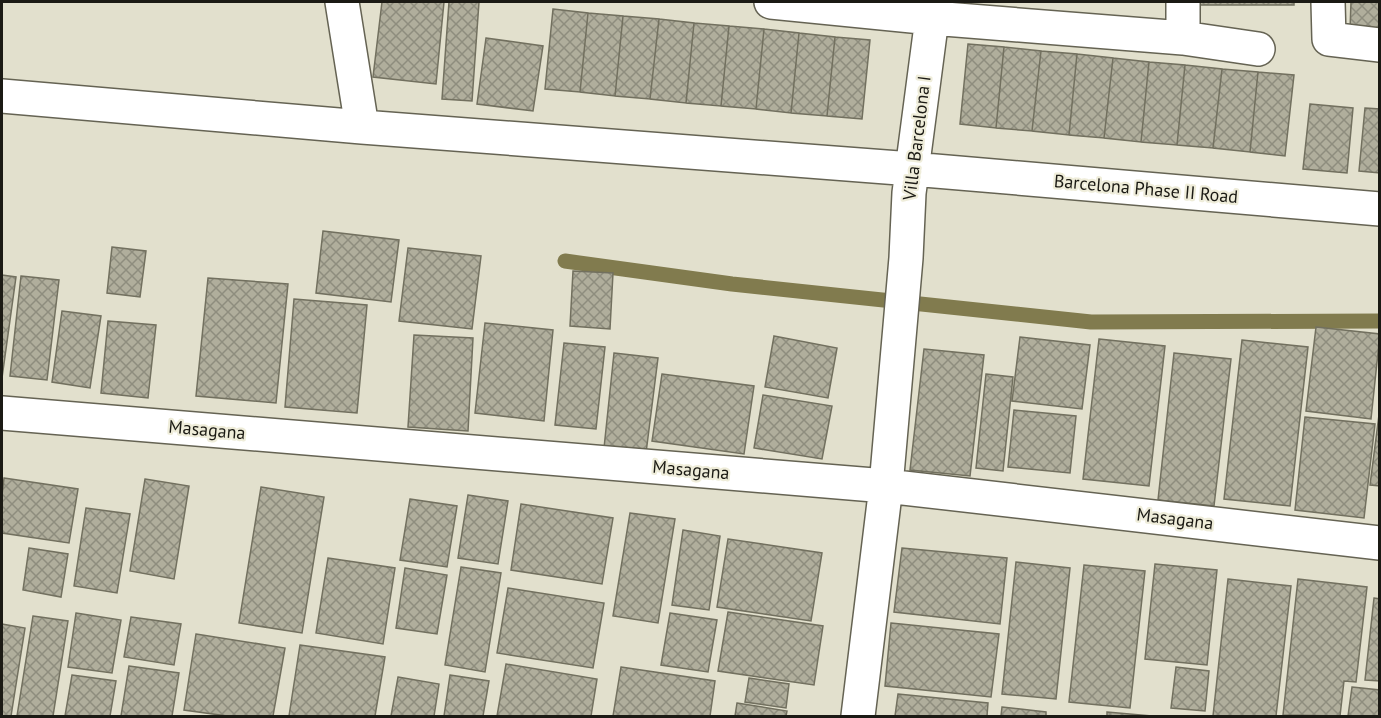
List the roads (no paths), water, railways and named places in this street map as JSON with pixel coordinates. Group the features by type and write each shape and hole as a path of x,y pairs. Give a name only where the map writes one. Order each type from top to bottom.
{"street":[{"path":"342,2 362,127"},
{"path":"771,2 860,6 932,18 976,11 1258,49"},
{"path":"1183,38 1184,2"},
{"path":"1328,2 1329,39 1380,45"},
{"name":"Villa Barcelona I","path":"858,717 886,486 906,258 909,194 932,18"},
{"name":"Barcelona Phase II Road","path":"2,96 1380,209"},
{"name":"Masagana","path":"2,412 886,486 1380,543"}],"waterway":[{"path":"565,261 732,284 1091,322 1380,321"}]}
